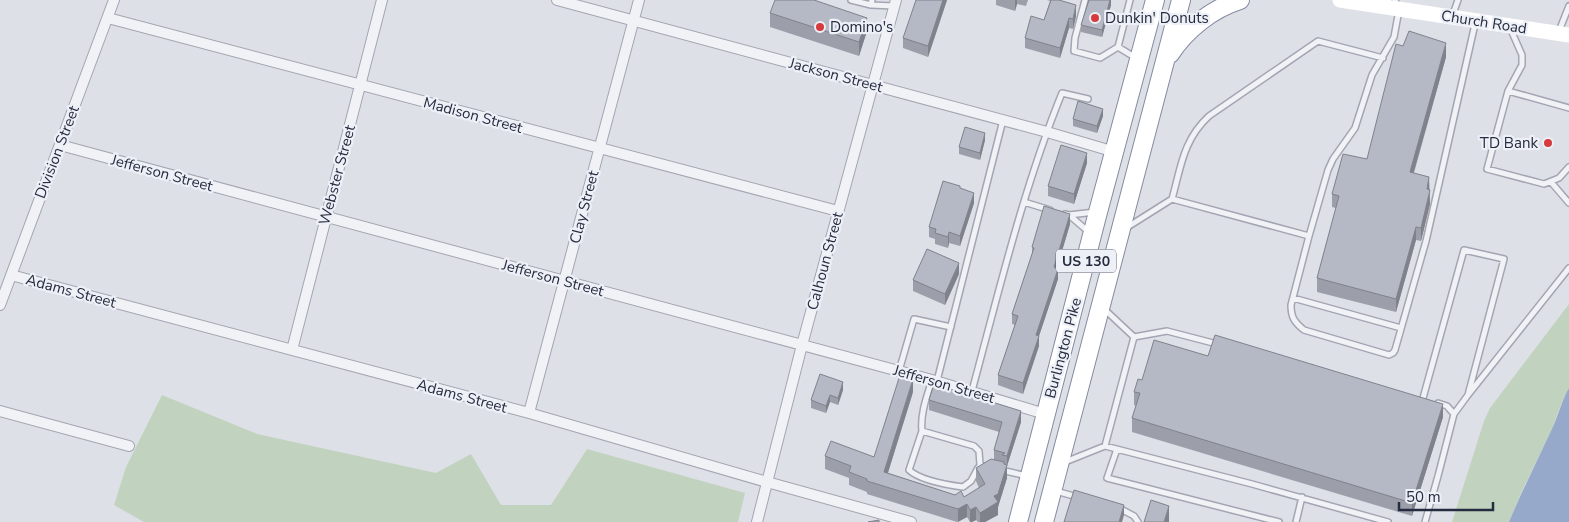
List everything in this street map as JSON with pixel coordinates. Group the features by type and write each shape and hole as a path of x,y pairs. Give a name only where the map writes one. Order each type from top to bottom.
{"highway":[{"name":"Burlington Pike","path":"1018,522 1092,234 1155,0"},
{"name":"Burlington Pike","path":"1044,522 1181,0"},
{"path":"1165,62 1177,43 1199,22 1227,4 1240,0"}],"main road":[{"name":"Church Road","path":"1340,0 1397,5 1452,17 1564,34"}],"street":[{"name":"Division Street","path":"0,305 114,0"},
{"name":"Webster Street","path":"292,350 382,0"},
{"name":"Jackson Street","path":"557,0 1003,120 1114,152"},
{"name":"Clay Street","path":"529,414 639,0"},
{"name":"Calhoun Street","path":"756,522 895,3"},
{"name":"Madison Street","path":"108,18 838,211"},
{"name":"Jefferson Street","path":"60,145 899,371 1046,414"},
{"name":"Adams Street","path":"11,275 529,414 911,522"},
{"path":"0,411 129,446"}],"lane":[{"path":"851,0 871,3 895,3"},
{"path":"1085,0 1075,38 1074,51 1100,58 1118,47 1130,0"},
{"path":"1452,17 1458,0"},
{"path":"1397,5 1394,37 1372,75 1355,128 1328,170 1293,298 1291,314 1295,323 1304,330 1389,355 1393,354 1395,350 1426,241 1476,21"},
{"path":"1564,34 1569,6"},
{"path":"1510,27 1522,55 1522,65 1508,90 1487,169 1540,184 1551,182 1563,176 1569,167"},
{"path":"1121,231 1172,199 1187,147 1198,126 1209,116 1318,41 1383,58"},
{"path":"1118,47 1139,61"},
{"path":"1508,90 1569,108"},
{"path":"972,391 1024,202 1046,132 1062,93 1088,99"},
{"path":"922,431 974,446 979,452 980,465 972,480 963,487 947,485 914,475 909,470 922,431 921,425 925,403 935,381 951,328 1003,120"},
{"path":"1551,182 1569,203"},
{"path":"1172,199 1309,236"},
{"path":"1024,202 1069,215 1098,212"},
{"path":"1069,215 1092,234"},
{"path":"1423,398 1464,250 1504,259 1468,395"},
{"path":"1425,522 1454,414 1569,268"},
{"path":"1293,298 1401,328"},
{"path":"1101,306 1134,336"},
{"path":"899,371 914,319 951,328"},
{"path":"1134,336 1167,331 1221,345"},
{"path":"1105,446 1134,336"},
{"path":"1414,396 1447,406 1454,414"},
{"path":"1060,464 1105,446 1302,497 1388,522"},
{"path":"1117,449 1107,478 1279,522"},
{"path":"980,465 988,467"},
{"path":"996,469 1030,477"},
{"path":"1053,491 1081,498"},
{"path":"1296,522 1302,497"},
{"path":"1109,505 1118,507 1134,516 1138,522"}],"green space":[{"path":"1569,304 1569,388 1509,522 1452,522 1484,421 1490,408"},
{"path":"162,395 257,434 436,473 471,454 501,505 551,505 587,449 745,493 738,522 144,522 114,505 126,467"}],"water":[{"path":"1569,388 1569,522 1509,522 1553,426"}],"building":[{"path":"775,0 814,0 867,18 859,42 770,13"},
{"path":"916,0 943,0 928,46 903,38"},
{"path":"1051,0 1059,0 1076,5 1073,19 1069,18 1060,48 1025,38 1031,16 1044,20"},
{"path":"1089,0 1110,0 1102,30 1081,25"},
{"path":"1409,31 1446,43 1410,172 1429,177 1427,189 1430,190 1421,228 1416,227 1396,299 1317,278 1339,196 1332,194 1343,154 1367,159 1396,44 1403,46"},
{"path":"1078,101 1103,109 1097,126 1073,119"},
{"path":"965,127 985,133 980,153 959,147"},
{"path":"1061,145 1087,153 1074,194 1048,186"},
{"path":"943,181 974,193 960,236 949,232 948,237 935,233 936,229 929,227"},
{"path":"1044,206 1070,214 1054,267 1058,269 1036,335 1039,336 1023,383 998,375 1018,316 1012,314 1034,248 1032,247"},
{"path":"927,249 959,263 945,294 913,280"},
{"path":"1215,335 1443,404 1412,503 1132,418 1140,393 1134,392 1138,379 1142,380 1154,340 1208,356"},
{"path":"820,374 843,382 838,398 830,395 826,406 811,400"},
{"path":"900,375 913,379 884,472 955,495 961,491 964,497 985,484 976,468 991,459 1004,462 1007,465 998,494 994,496 998,502 980,513 976,507 970,510 967,504 958,509 867,481 867,479 849,472 851,466 825,456 831,441 874,457"},
{"path":"934,384 1021,411 1007,456 1002,455 1005,453 994,450 1002,422 929,400"},
{"path":"1074,490 1124,505 1119,522 1064,522"},
{"path":"1151,500 1169,506 1164,522 1144,522"}],"place":[{"name":"Dunkin' Donuts","path":"1095,18"},
{"name":"Domino's","path":"820,27"},
{"name":"TD Bank","path":"1548,143"}]}
